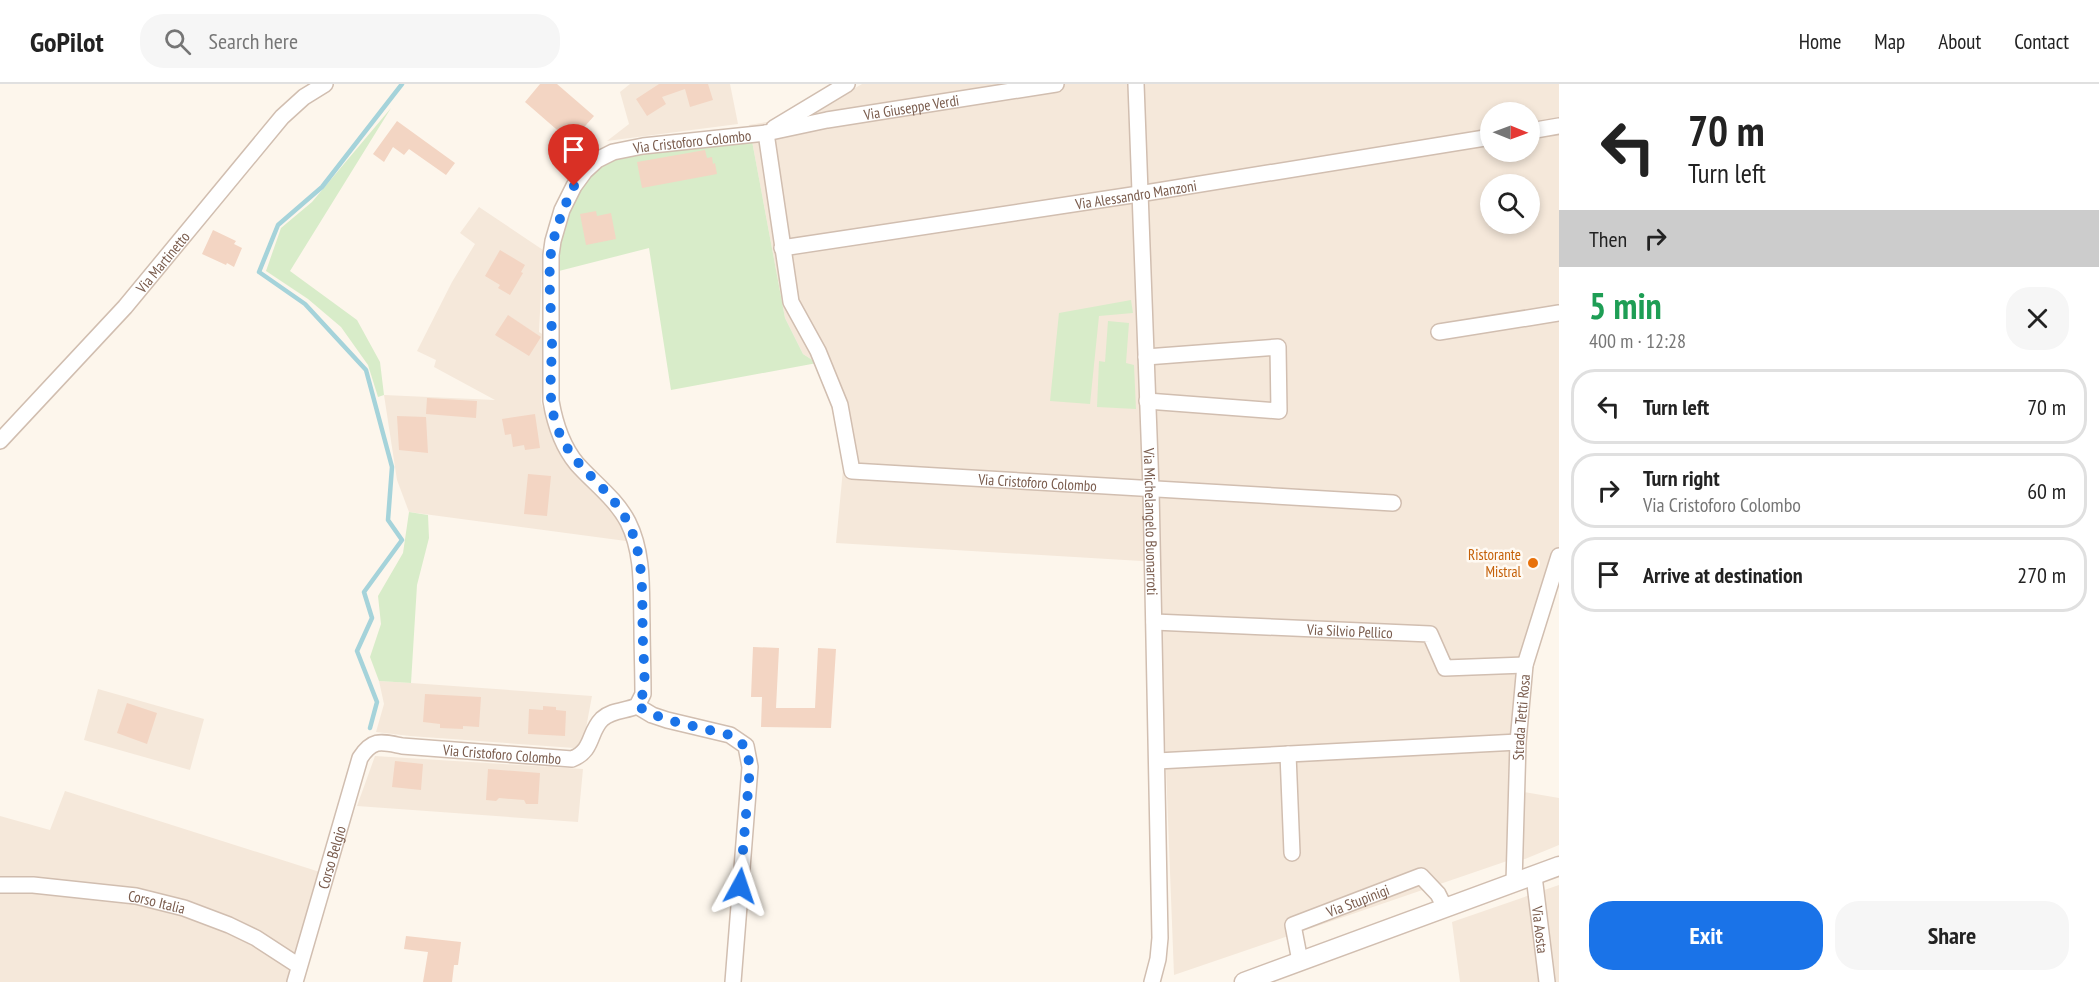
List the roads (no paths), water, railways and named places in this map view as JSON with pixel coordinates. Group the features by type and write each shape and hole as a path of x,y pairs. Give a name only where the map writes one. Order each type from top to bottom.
{"street":[{"name":"Via Martinetto","path":"0,441 125,307 282,117 304,97 325,84"},
{"path":"766,133 847,84"},
{"name":"Via Giuseppe Verdi","path":"766,133 827,120 1056,84"},
{"name":"Via Michelangelo Buonarroti","path":"1136,84 1151,489 1157,761 1160,938 1152,982"},
{"path":"1540,129 1559,126"},
{"name":"Via Cristoforo Colombo","path":"381,742 437,749 572,759 585,752 601,720 607,715 637,706 643,694 642,590 635,539 618,507 576,462 559,433 554,420 550,380 553,241 562,210 574,186 597,159 613,152 643,146 766,133 791,302 818,351 840,405 852,471 1393,503"},
{"name":"Via Alessandro Manzoni","path":"782,248 1139,194 1480,139"},
{"path":"1439,332 1559,313"},
{"path":"1146,357 1278,347 1279,411 1148,401"},
{"name":"Strada Tetti Rosa","path":"1514,883 1518,742 1525,666 1559,556"},
{"name":"Via Silvio Pellico","path":"1154,622 1430,634 1444,668 1525,666"},
{"path":"637,706 668,720 730,735 746,747 750,767 733,982"},
{"name":"Corso Belgio","path":"295,982 360,758 372,744 381,742"},
{"path":"1157,761 1518,742"},
{"path":"1288,754 1292,853"},
{"path":"1245,982 1559,866"},
{"name":"Via Stupinigi","path":"1300,961 1293,925 1421,876 1438,894 1444,908"},
{"name":"Via Aosta","path":"1534,876 1547,982"},
{"name":"Corso Italia","path":"0,885 33,885 136,896 184,908 230,925 256,938 299,966"},
{"name":"Via Michelangelo Buonarroti","path":"1158,959 1164,982"}],"waterway":[{"path":"370,728 377,702 357,651 372,618 364,592 402,540 388,520 392,467 366,370 305,304 259,272 278,225 322,187 402,84"}],"place":[{"name":"Ristorante Mistral","path":"1533,563"}]}
